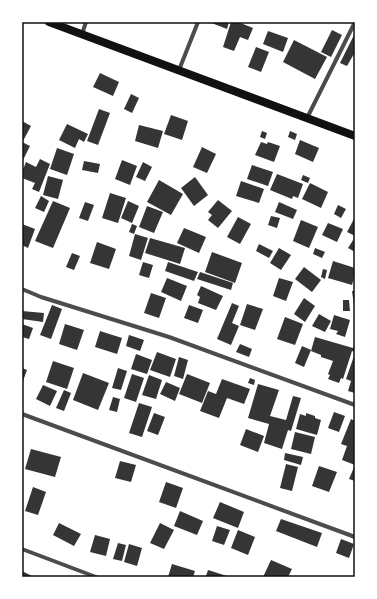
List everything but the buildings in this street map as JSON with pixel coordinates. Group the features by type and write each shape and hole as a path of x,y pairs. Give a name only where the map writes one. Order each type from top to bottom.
{"main road":[{"path":"49,22 355,136"}],"street":[{"path":"82,34 86,22"},
{"path":"179,71 198,22"},
{"path":"307,119 355,22"},
{"path":"22,289 41,297 169,337 355,405"},
{"path":"22,414 355,537"},
{"path":"22,549 96,577"}]}
